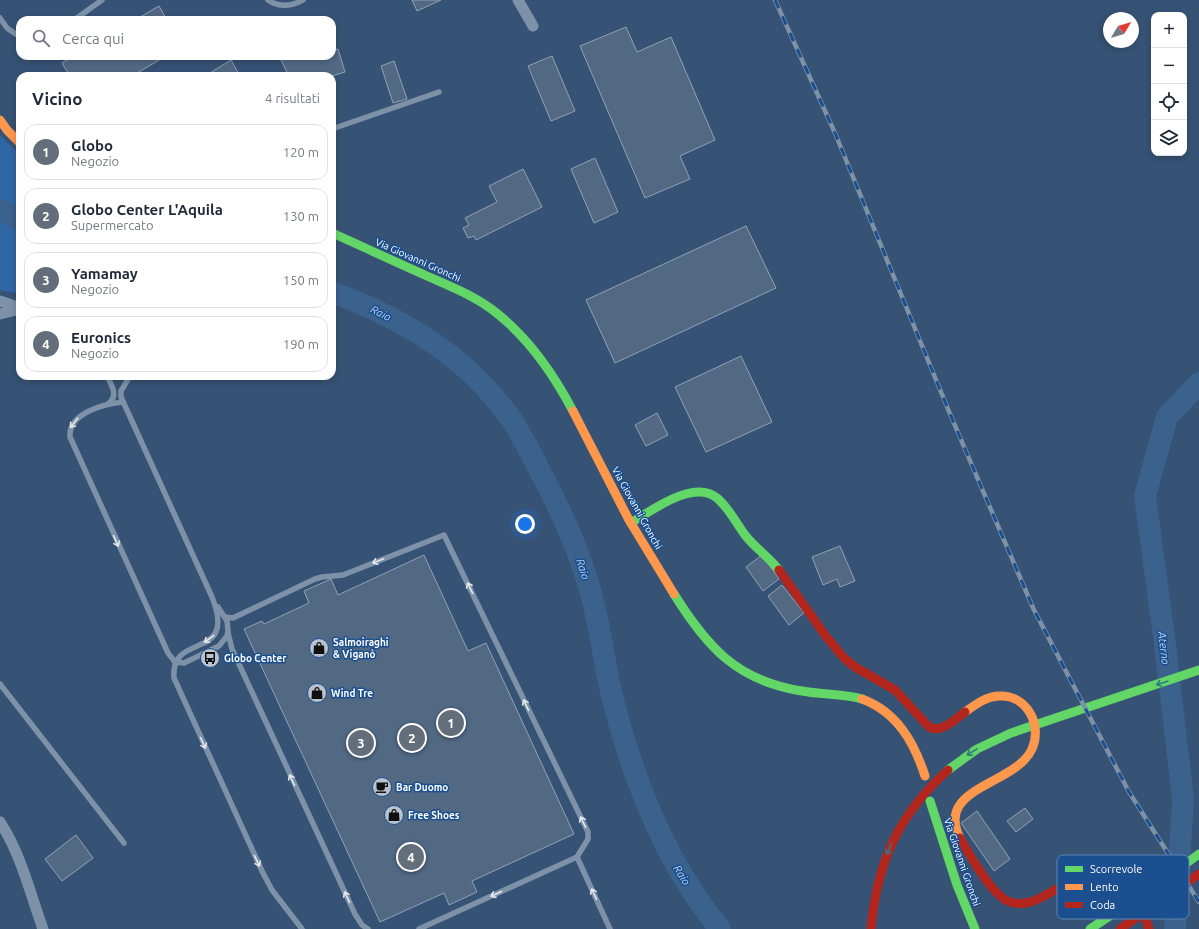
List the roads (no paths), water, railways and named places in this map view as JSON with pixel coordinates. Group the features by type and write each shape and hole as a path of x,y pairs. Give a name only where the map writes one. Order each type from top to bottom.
{"main road":[{"path":"0,120 16,139"},
{"name":"Via Giovanni Gronchi","path":"336,235 473,297 489,306 514,326 535,349 555,378 631,523 692,622 707,642 718,654 745,672 778,686 805,692 855,697 868,701 881,708 899,723 912,741 925,776"},
{"path":"631,523 659,506 688,494 704,492 716,496 746,536 776,566 843,657 855,667 876,678 897,692 929,727 934,729 943,727 976,705 995,696 1011,696 1018,700 1027,708 1034,722 1036,735 1033,747 1029,755 1020,764 973,792 960,803 955,810 953,818 955,828 958,837 995,890 1008,901 1017,903 1029,902 1057,888"},
{"path":"871,929 875,894 882,868 892,842 911,809 930,787 955,764 976,749 1007,734 1199,670"},
{"name":"Via Giovanni Gronchi","path":"930,801 952,873 975,929"},
{"path":"1189,861 1199,854"},
{"path":"1189,881 1199,874"},
{"path":"1094,927 1106,919"},
{"path":"1120,929 1134,919"},
{"path":"1145,919 1149,929"}],"street":[{"path":"518,0 533,26"},
{"path":"0,301 16,307"},
{"path":"0,314 16,309"},
{"path":"0,822 7,832 20,862 43,929"}],"lane":[{"path":"80,16 102,0"},
{"path":"268,0 279,5 286,6 303,0"},
{"path":"0,18 7,28 16,34"},
{"path":"336,128 439,92"},
{"path":"109,380 113,389 123,402"},
{"path":"128,380 121,391 121,397 218,613 219,622 215,635 202,644 181,654 173,671"},
{"path":"108,404 114,397 113,389"},
{"path":"123,402 108,404 76,420 71,427 70,437 168,653 176,685 262,871 272,890 302,929"},
{"path":"225,617 228,619 233,618 315,579 347,573 444,535 588,832 588,839 577,857 422,928"},
{"path":"212,597 225,617 228,625 229,642 232,649 359,922 359,929"},
{"path":"168,653 176,662 184,663 211,651 223,642 228,631"},
{"path":"0,684 124,843"},
{"path":"577,857 610,929"},
{"path":"359,922 368,929"}],"waterway":[{"name":"Raio","path":"0,210 16,218"},
{"name":"Raio","path":"336,294 384,314 408,327 453,358 474,376 493,396 516,426 559,508 582,564 591,593 615,708 623,738 643,796 669,852 684,879 720,929"},
{"name":"Aterno","path":"1180,855 1183,799 1165,644 1145,496 1167,417 1199,383"},
{"name":"Aterno","path":"1175,929 1176,919"}],"railway":[{"path":"775,0 835,133 950,414 1034,610 1129,792 1169,855"},
{"path":"1189,886 1199,902"}],"place":[{"name":"Salmoiraghi & Viganò","path":"319,648"},
{"name":"Globo Center","path":"210,658"},
{"name":"Wind Tre","path":"317,693"},
{"name":"Globo","path":"451,723"},
{"name":"Globo Center L'Aquila","path":"412,738"},
{"name":"Yamamay","path":"361,743"},
{"name":"Bar Duomo","path":"382,787"},
{"name":"Free Shoes","path":"394,815"},
{"name":"Euronics","path":"411,857"}]}
